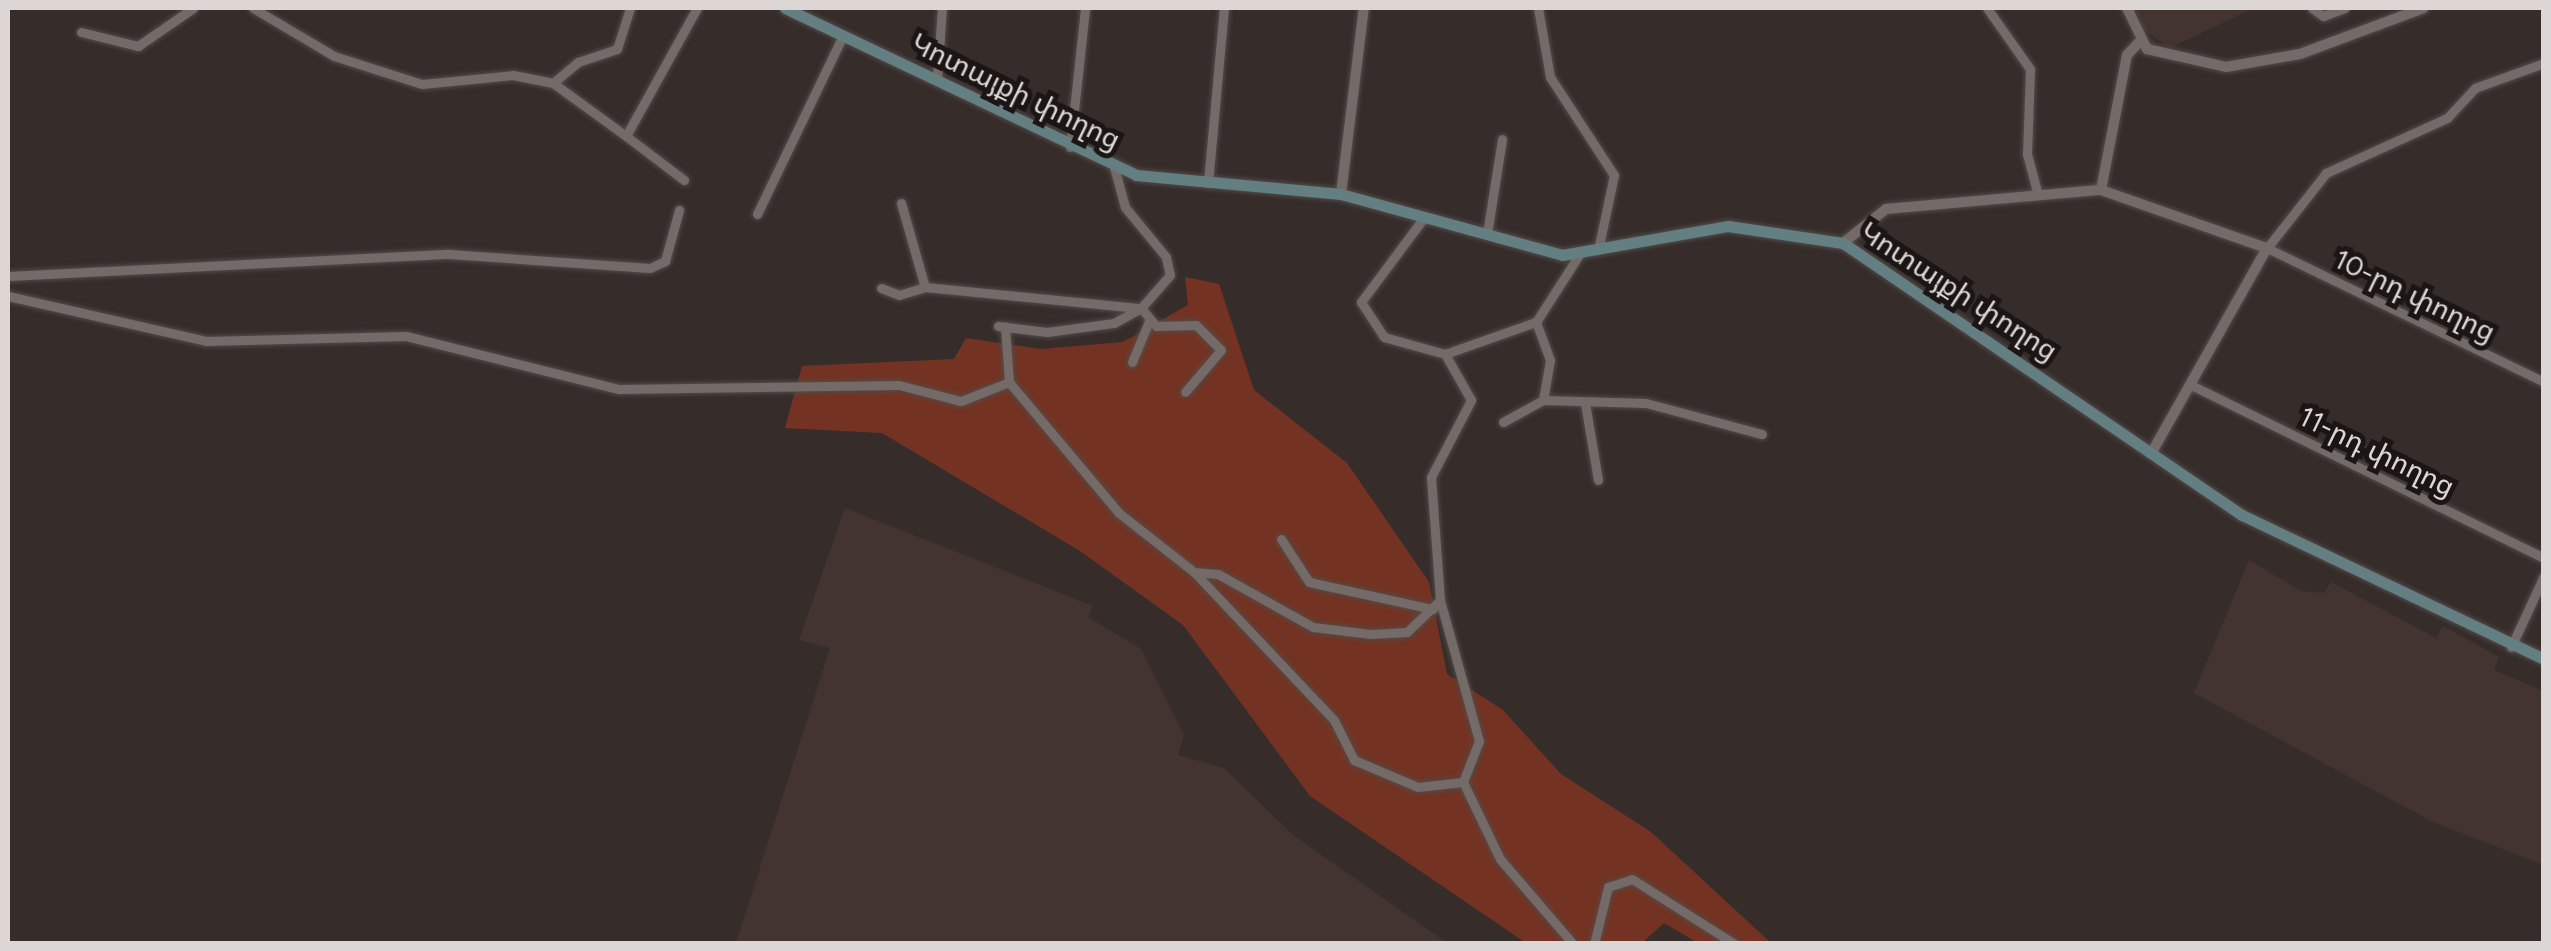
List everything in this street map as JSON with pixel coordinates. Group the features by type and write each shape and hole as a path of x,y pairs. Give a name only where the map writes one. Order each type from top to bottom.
{"main road":[{"name":"Կոտայքի փողոց","path":"785,8 937,78 1114,167 1208,183 1342,194 1579,256 1655,233 1728,226 1844,243 2242,516 2511,647 2544,658"}],"street":[{"path":"81,32 138,46 193,8"},
{"path":"253,8 334,56 422,84 513,75 553,83 684,180"},
{"path":"553,83 578,62 616,49 630,8"},
{"path":"626,136 697,8"},
{"path":"937,78 942,8"},
{"path":"1070,147 1085,8"},
{"path":"1208,183 1224,8"},
{"path":"1342,194 1364,8"},
{"path":"1538,8 1550,77 1614,175 1597,253"},
{"path":"1987,8 2030,69 2027,154 2037,192"},
{"path":"2127,8 2139,42 2191,63 2256,64 2424,8"},
{"path":"2312,8 2323,16 2345,8"},
{"path":"757,214 844,35"},
{"path":"2101,190 2128,55 2139,42"},
{"path":"2152,452 2267,248 2326,173 2448,118 2475,88 2544,63"},
{"path":"1488,234 1502,139"},
{"path":"1114,167 1125,208 1166,257 1166,290 1114,323 1047,332 1002,326 1008,382 1119,514 1194,572 1334,720 1354,760 1418,788 1463,782"},
{"path":"1844,243 1886,209 2037,192 2101,190 2267,248"},
{"path":"901,203 911,263 925,287"},
{"path":"8,276 449,254 650,268 665,261 680,210"},
{"path":"1424,216 1362,310 1384,337 1446,354 1536,322 1579,256"},
{"name":"10-րդ փողոց","path":"2267,248 2544,382"},
{"path":"881,288 899,294 925,287 1141,308 1150,321 1196,326 1218,339 1220,355 1185,392"},
{"path":"8,296 206,341 406,336 619,389 900,384 961,401 1008,382"},
{"path":"1132,362 1150,321"},
{"path":"1536,322 1550,360 1543,400"},
{"path":"1446,354 1471,400 1431,477 1436,604 1479,741 1463,782 1500,859 1572,944"},
{"name":"11-րդ փողոց","path":"2191,384 2544,558"},
{"path":"1503,422 1543,400 1646,403 1762,434"},
{"path":"1585,403 1598,480"},
{"path":"1281,539 1308,582 1436,604"},
{"path":"1194,572 1218,574 1313,627 1407,632 1436,604"},
{"path":"2511,647 2544,576"},
{"path":"1594,944 1608,887 1632,879 1735,944"}],"shaded area":[{"path":"2135,8 2254,8 2170,48 2144,30"},
{"path":"1185,277 1219,284 1254,390 1347,463 1429,582 1447,674 1503,710 1561,774 1651,832 1771,943 1698,943 1664,923 1642,943 1526,943 1310,796 1183,625 1080,551 882,433 785,428 802,366 954,359 966,338 1041,349 1123,342 1188,305"},
{"path":"845,508 1093,606 1088,617 1141,649 1184,735 1178,755 1224,768 1293,835 1447,943 736,943 830,648 799,640"},
{"path":"2249,560 2301,591 2324,593 2331,582 2436,638 2443,626 2499,657 2494,670 2543,691 2543,865 2431,821 2194,693"}]}
